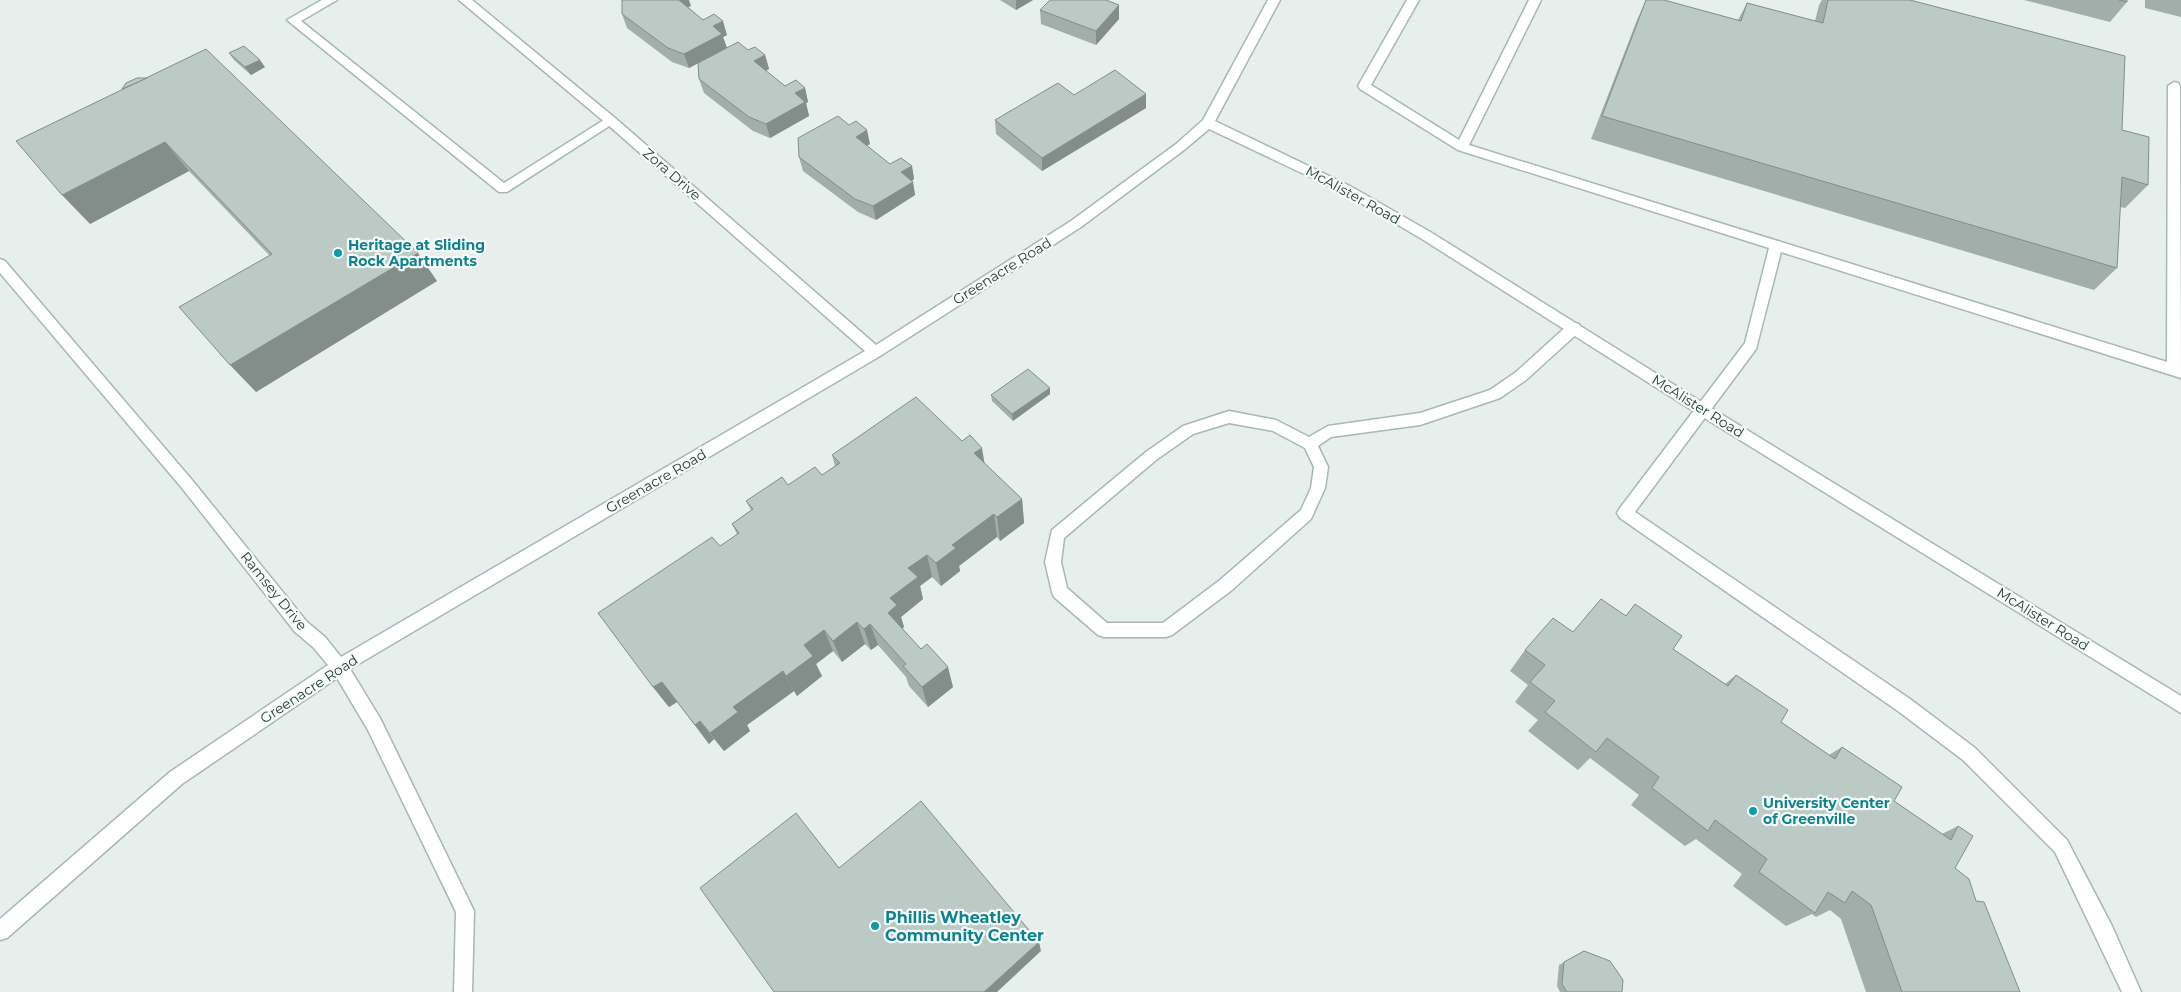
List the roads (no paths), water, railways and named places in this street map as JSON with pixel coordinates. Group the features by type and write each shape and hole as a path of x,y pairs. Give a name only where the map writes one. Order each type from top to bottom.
{"street":[{"path":"331,0 293,20 503,189 611,121"},
{"name":"Zora Drive","path":"465,0 611,121 875,352"},
{"name":"Greenacre Road","path":"0,931 176,778 339,667 875,352 1076,224 1180,148 1208,122 1274,0"},
{"path":"1413,0 1364,86 1462,147 2178,371 2174,86"},
{"path":"1462,147 1535,0"},
{"name":"McAlister Road","path":"1208,122 1346,189 1427,236 1703,410 2181,704"},
{"path":"1776,245 1751,345 1625,513 1904,705 1969,754 2061,846 2105,933 2132,992"},
{"name":"Ramsey Drive","path":"0,264 187,484 301,627 319,642 339,667 374,724 465,911 463,992"},
{"path":"1310,444 1328,432 1420,419 1495,394 1521,376 1574,328"},
{"path":"1229,417 1276,426 1310,444 1321,467 1318,488 1306,514 1226,585 1166,630 1104,630 1060,592 1053,562 1057,534 1151,456 1188,430 1229,417"}],"place":[{"name":"Heritage at Sliding Rock Apartments","path":"338,253"},
{"name":"University Center of Greenville","path":"1753,811"},
{"name":"Phillis Wheatley Community Center","path":"875,926"}]}
